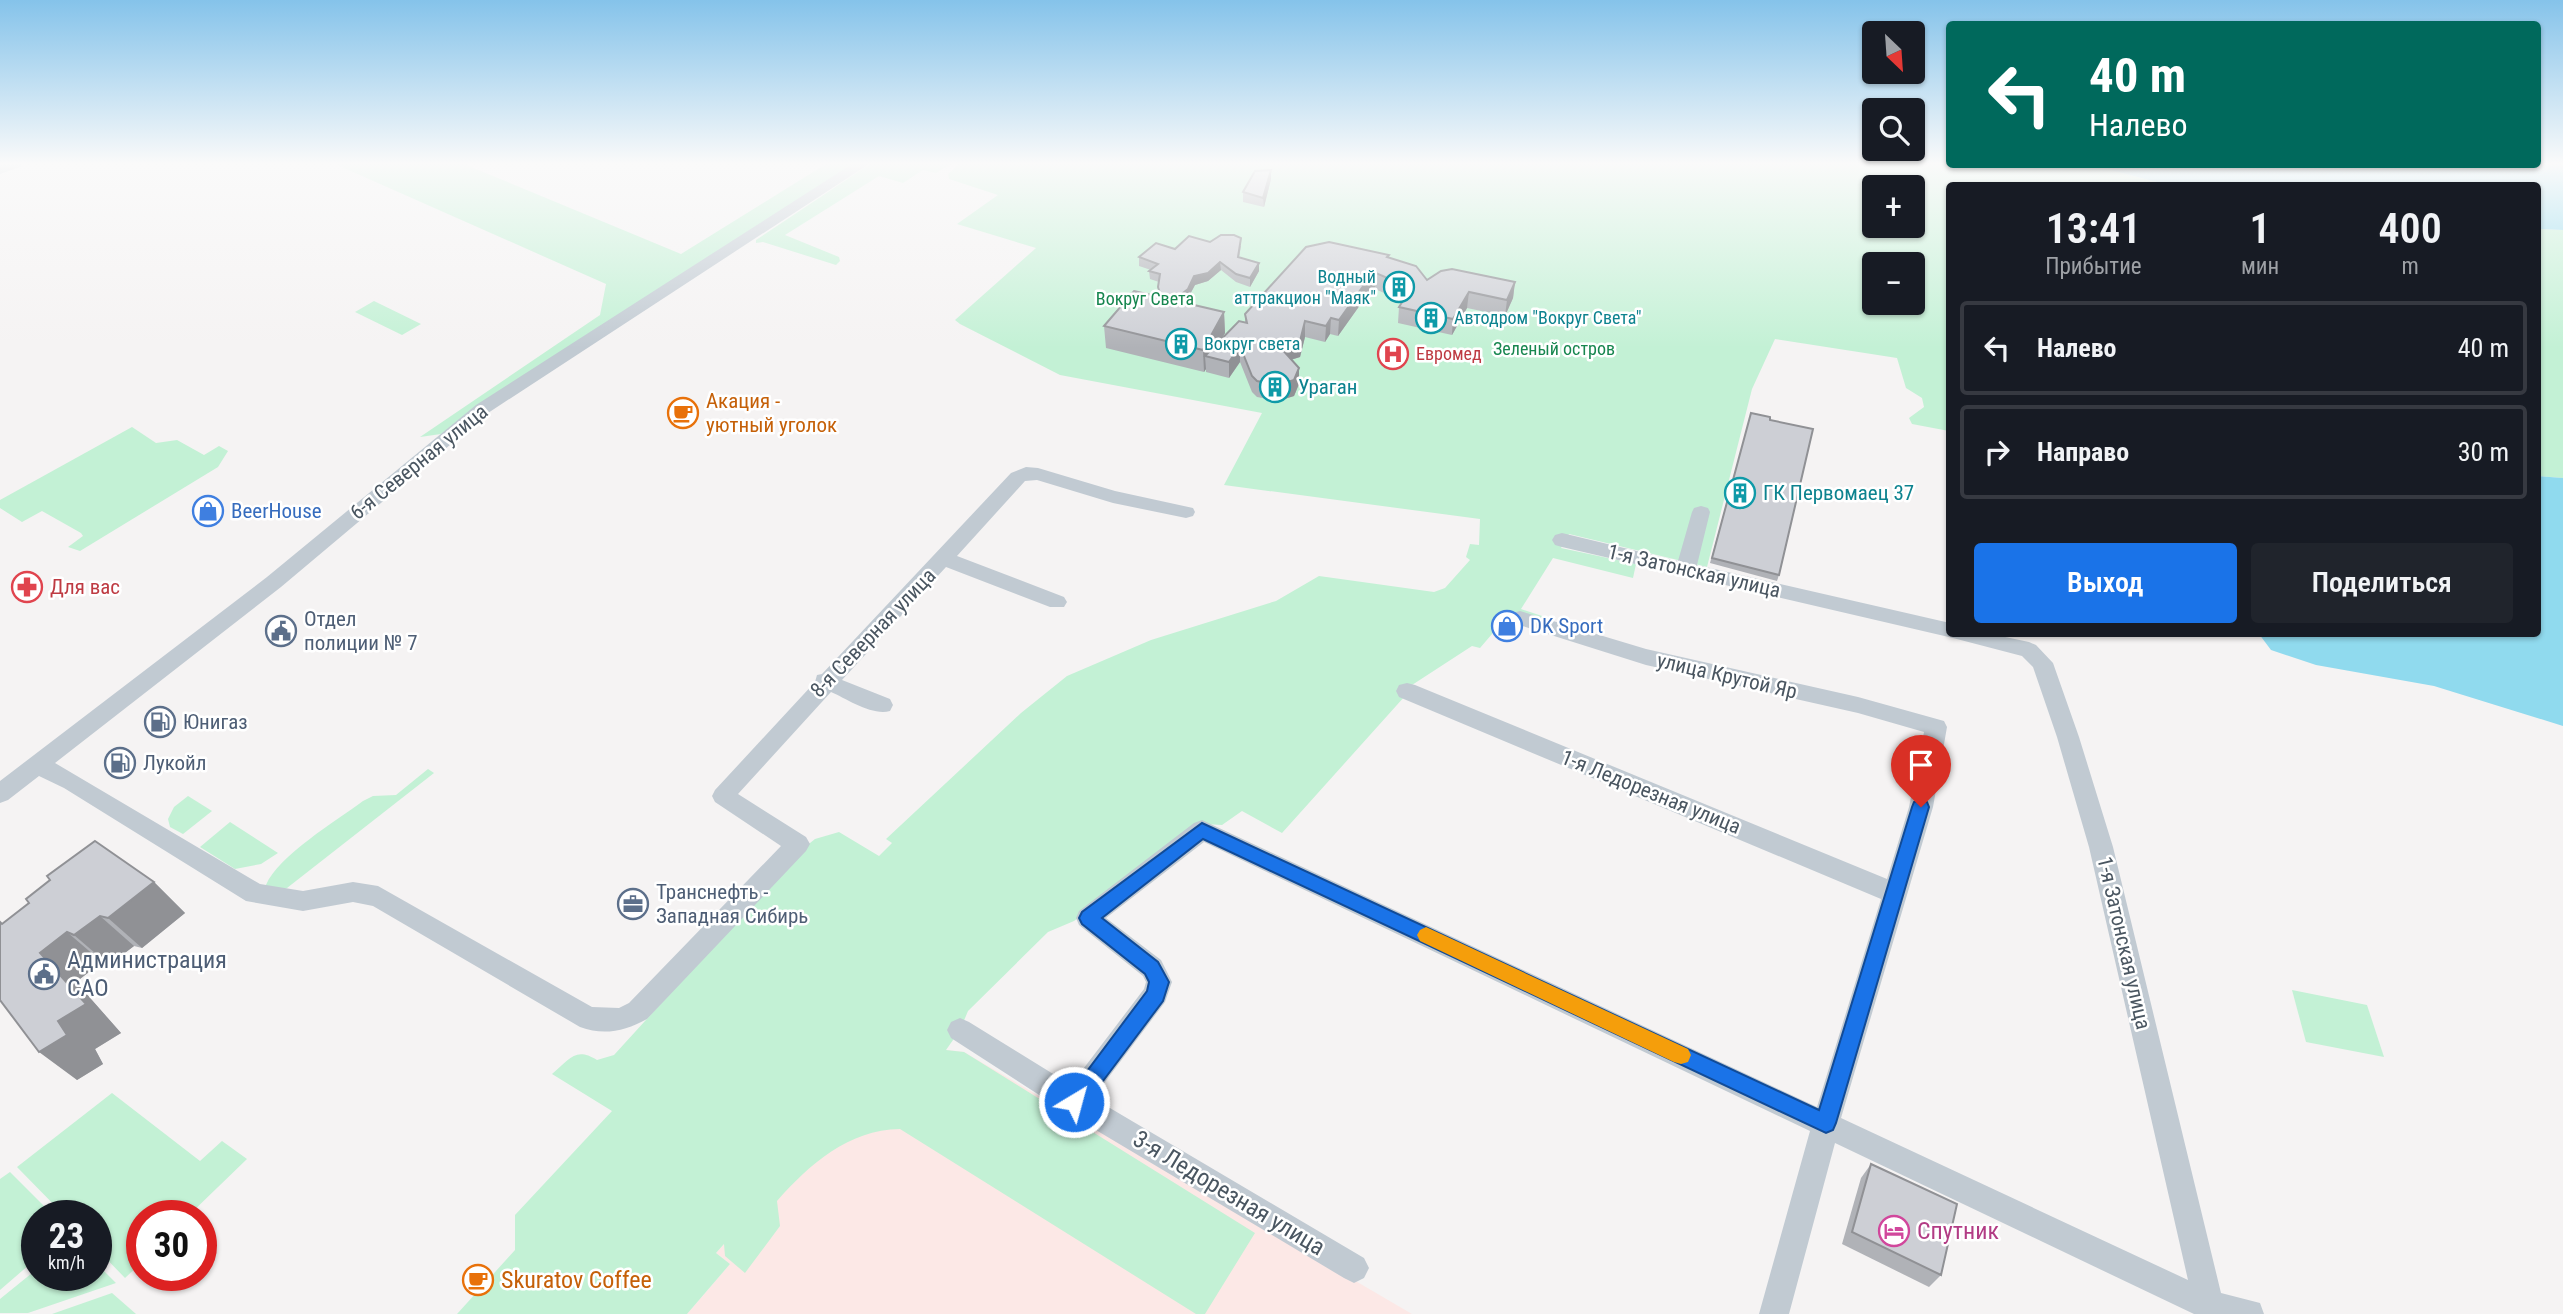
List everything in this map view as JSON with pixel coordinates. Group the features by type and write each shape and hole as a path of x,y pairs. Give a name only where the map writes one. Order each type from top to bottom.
{"street":[{"name":"6-я Северная улица","path":"0,794 274,582 482,409 767,225"},
{"name":"8-я Северная улица","path":"38,765 72,782 255,894 303,901 353,892 378,896 589,1019 621,1020 638,1011 798,844 723,796 825,681 944,559 1018,477 1026,473 1186,512"},
{"path":"1686,569 1701,512"},
{"name":"1-я Затонская улица","path":"1562,540 1946,630"},
{"path":"944,559 1057,602"},
{"name":"улица Крутой Яр","path":"1520,618 1646,657 1858,705 1936,727 1921,807 1894,893"},
{"name":"1-я Затонская улица","path":"1974,637 2029,650 2042,663 2068,737 2101,847 2210,1310"},
{"path":"825,681 882,705"},
{"name":"1-я Ледорезная улица","path":"1407,691 1894,893"},
{"path":"1074,1102 1156,994 1159,982 1152,968 1088,918 1202,830 1826,1123 2210,1310 2249,1314"},
{"path":"1774,1314 1826,1123 1894,893"},
{"name":"3-я Ледорезная улица","path":"960,1030 1074,1102 1354,1268"}],"shaded area":[{"path":"946,1050 964,1052 1412,1314 687,1314 730,1264 716,1253 853,1102"}],"green space":[{"path":"473,225 612,225 681,254 727,225 761,225 441,434 420,437 600,315 606,284"},
{"path":"778,225 800,225 785,235 839,257 840,261 836,265 763,242 756,243 756,240"},
{"name":"Зеленый остров","path":"961,225 1862,225 1862,238 1925,238 1925,225 1946,225 1946,430 1912,424 1909,418 1924,407 1922,398 1906,388 1897,358 1775,339 1752,389 1707,567 1569,534 1561,548 1636,564 1633,578 1553,558 1521,609 1551,619 1547,624 1515,613 1504,620 1480,648 1472,646 1412,685 1282,833 1242,811 1222,825 1204,824 1074,921 1048,932 968,1011 960,1030 946,1050 964,1052 1255,1233 1205,1314 1196,1314 900,1129 863,1135 847,1142 803,1174 777,1201 780,1226 745,1273 725,1256 724,1244 716,1253 730,1264 687,1314 457,1314 515,1250 515,1215 612,1111 552,1074 573,1056 583,1054 597,1060 614,1055 800,851 815,839 839,832 879,856 892,843 886,839 1021,713 1067,676 1151,640 1276,601 1319,576 1434,592 1445,588 1470,560 1466,557 1470,544 1479,545 1480,519 1224,485 1262,413 1060,375 955,320 1036,248"},
{"path":"2541,229 2563,230 2563,478 2541,476"},
{"path":"374,301 421,324 402,335 355,312"},
{"path":"132,427 156,443 177,440 204,455 219,446 228,451 218,467 80,551 68,547 83,536 81,533 42,511 22,522 0,508 0,500"},
{"path":"428,769 434,773 287,888 275,892 268,890 266,885 282,862 309,840 363,801 373,796 396,795"},
{"path":"188,796 212,811 183,834 170,827 168,819 174,807"},
{"path":"230,822 278,853 261,864 235,869 200,847"},
{"path":"2292,990 2367,1005 2384,1057 2306,1042"},
{"path":"112,1093 200,1161 222,1141 247,1159 205,1200 126,1200 125,1278 112,1265 112,1200 49,1200 17,1167"},
{"path":"10,1172 38,1200 21,1200 21,1272 0,1290 0,1179"},
{"path":"21,1282 21,1291 93,1291 28,1313 0,1313 0,1299"},
{"path":"112,1293 136,1314 52,1314"}],"water":[{"path":"2541,225 2563,225 2563,230 2541,229"},
{"path":"2541,476 2563,478 2563,726 2434,686 2316,665 2271,650 2261,637 2541,637"}],"building":[{"path":"1221,235 1241,238 1238,257 1259,263 1250,278 1236,274 1220,262 1208,273 1194,276 1188,289 1174,300 1161,297 1158,287 1160,274 1149,271 1158,264 1139,257 1156,243 1175,249 1189,236 1210,242"},
{"path":"1329,242 1389,255 1387,257 1416,266 1427,280 1441,271 1452,269 1515,282 1507,300 1469,292 1453,319 1399,307 1413,285 1376,273 1371,275 1339,320 1331,318 1326,326 1305,321 1300,341 1280,347 1299,368 1294,380 1278,385 1257,381 1252,376 1240,346 1229,362 1205,356 1239,321 1247,323 1245,314 1306,247"},
{"path":"1134,291 1224,312 1203,350 1104,326"},
{"path":"1751,413 1813,429 1779,575 1712,558"},
{"path":"95,841 154,882 108,918 100,916 74,935 67,932 40,953 86,1004 58,1021 67,1035 39,1052 0,1000 0,922 2,924 29,903 26,899 50,880 47,876"},
{"name":"Спутник","path":"1871,1164 1957,1204 1941,1275 1852,1232"}],"slow traffic":[{"path":"1426,935 1681,1055"}],"place":[{"name":"Водный аттракцион \"Маяк\"","path":"1399,287"},
{"name":"Автодром \"Вокруг Света\"","path":"1431,318"},
{"name":"Вокруг света","path":"1181,344"},
{"name":"Евромед","path":"1393,354"},
{"name":"Ураган","path":"1275,387"},
{"name":"Акация - уютный уголок","path":"683,413"},
{"name":"ГК Первомаец 37","path":"1740,493"},
{"name":"BeerHouse","path":"208,511"},
{"name":"Для вас","path":"27,587"},
{"name":"DK Sport","path":"1507,626"},
{"name":"Отдел полиции № 7","path":"281,631"},
{"name":"Юнигаз","path":"160,722"},
{"name":"Лукойл","path":"120,763"},
{"name":"Транснефть - Западная Сибирь","path":"633,904"},
{"name":"Администрация САО","path":"44,974"},
{"name":"Спутник","path":"1894,1231"},
{"name":"Skuratov Coffee","path":"478,1280"}],"route":[{"path":"1074,1102 1156,994 1159,982 1152,968 1088,918 1202,830 1826,1123 1921,807"}],"park label":[{"name":"Вокруг Света","path":"1145,299"}]}
